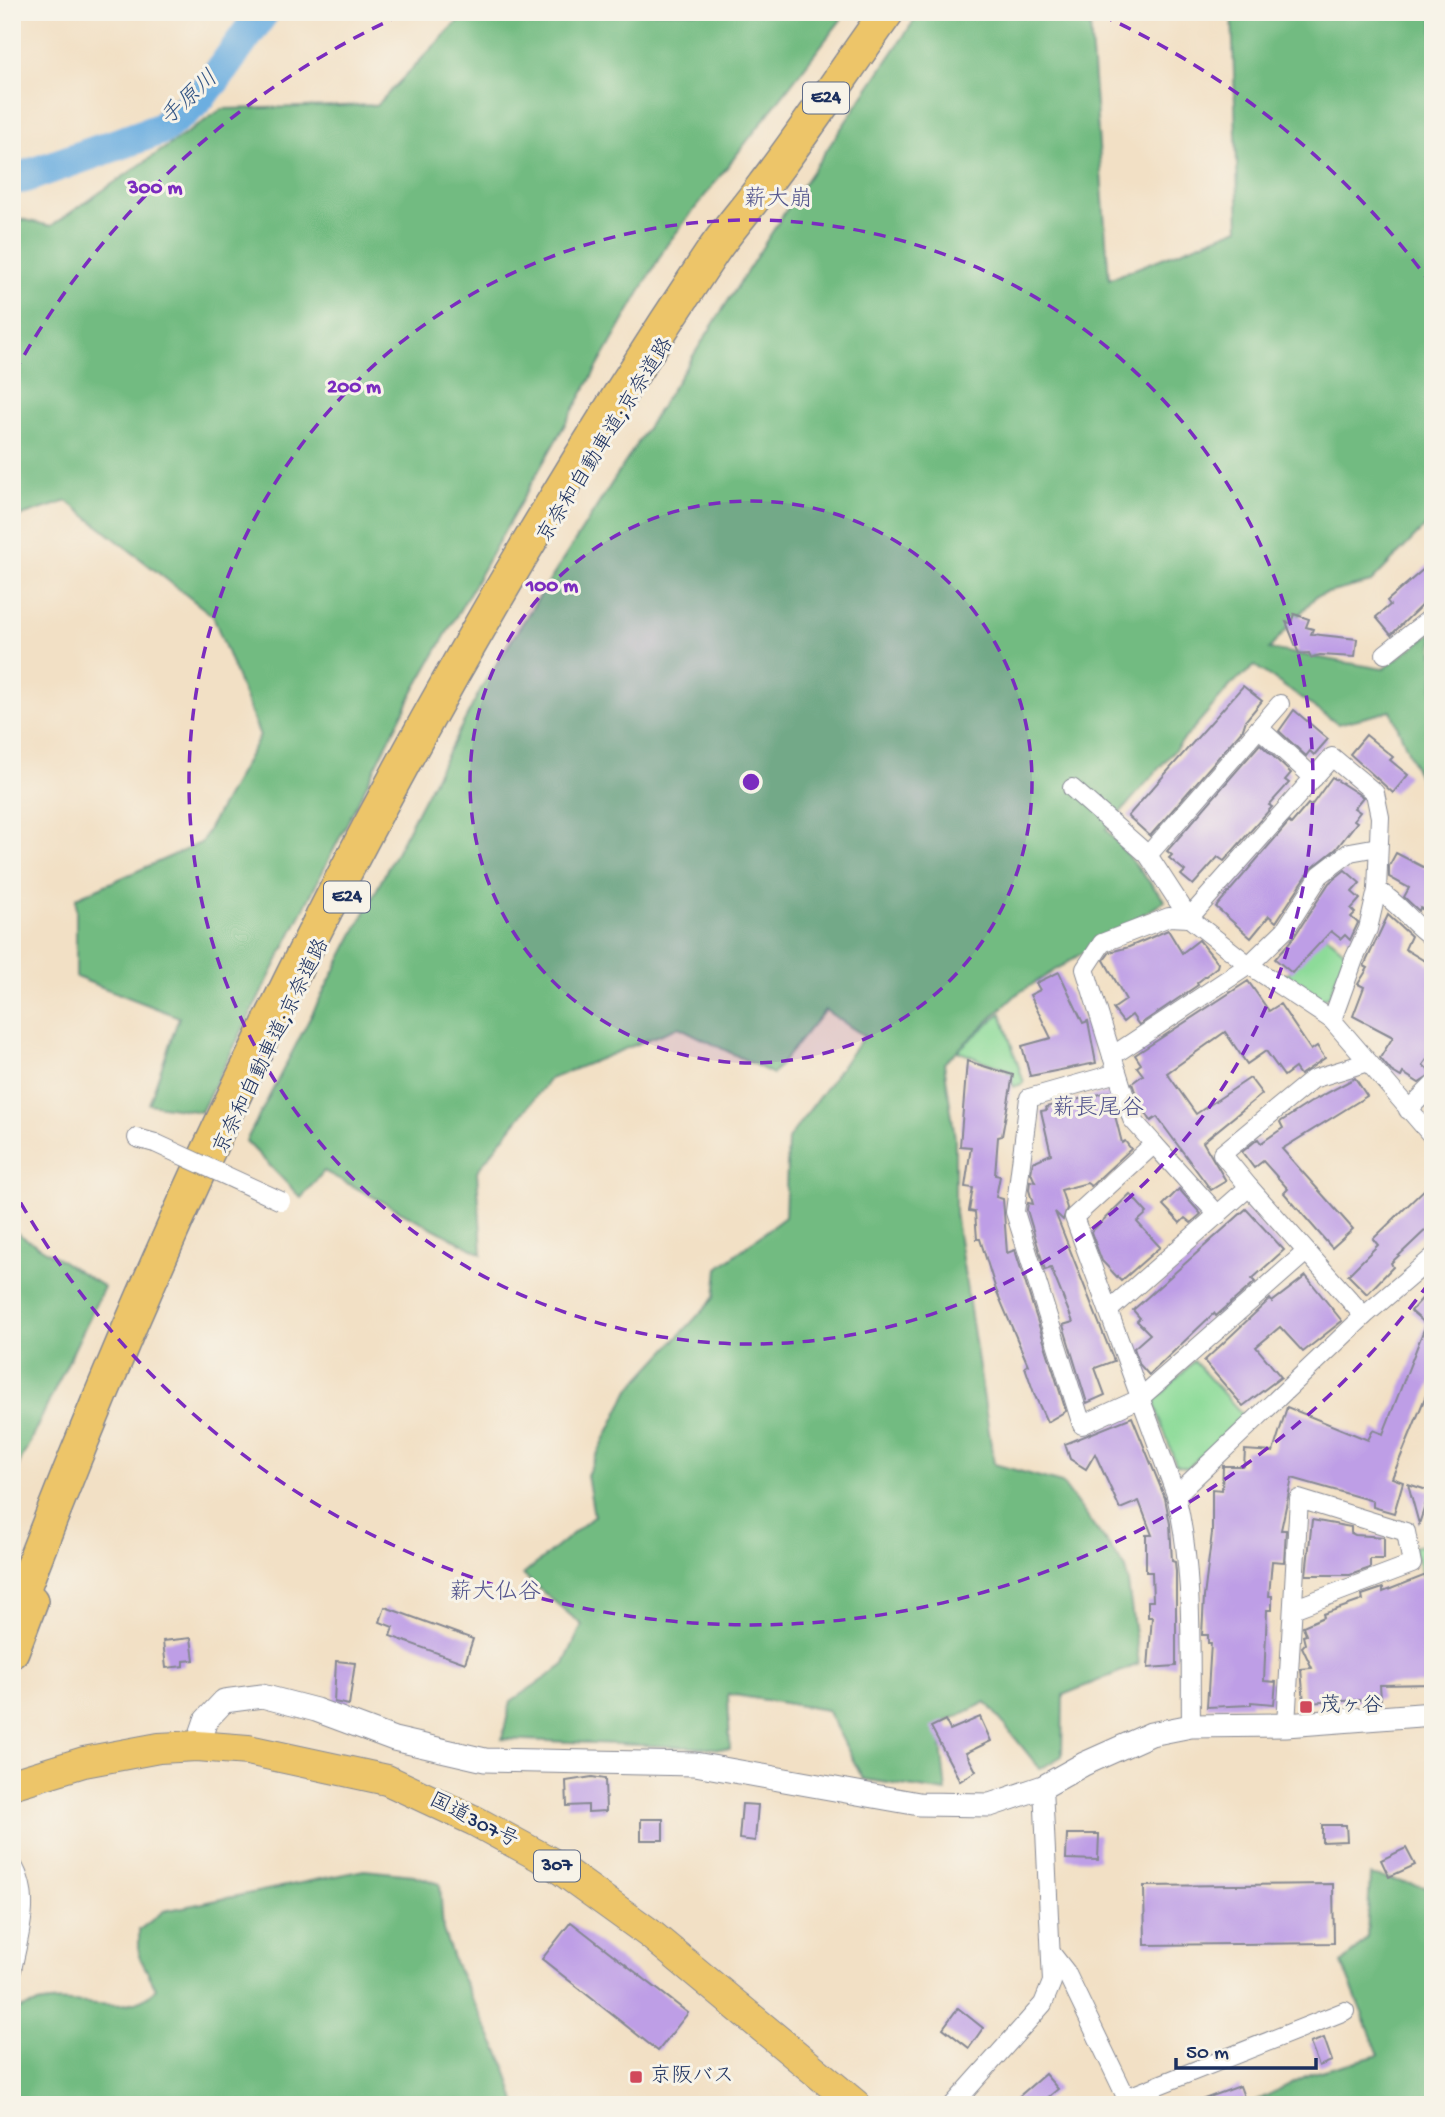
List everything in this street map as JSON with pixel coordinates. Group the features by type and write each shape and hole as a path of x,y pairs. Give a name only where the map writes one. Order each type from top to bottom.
{"highway":[{"name":"京奈和自動車道;京奈道路","path":"12,1619 83,1435 234,1098 318,925 435,707 538,529 685,294 718,244 765,184 887,12"},
{"name":"京奈和自動車道;京奈道路","path":"12,1651 83,1464 150,1310 244,1103 329,929 445,712 526,570 727,251 765,184"},
{"name":"国道307号","path":"12,1784 84,1762 159,1748 197,1746 248,1750 387,1780 475,1821 552,1863 649,1933 856,2105"}],"street":[{"path":"1385,654 1433,616"},
{"path":"1147,855 1280,704"},
{"path":"1259,728 1314,778"},
{"path":"1189,918 1332,757 1375,793 1380,817 1377,890 1368,929 1332,1020"},
{"path":"1072,788 1147,855 1189,918 1249,965 1332,1020 1433,1137"},
{"path":"1306,1252 1139,1399 1082,1425 1015,1212 1029,1098 1114,1064 1249,965 1285,930 1320,875 1350,852 1378,847"},
{"path":"1377,890 1396,901 1423,932 1433,938"},
{"path":"1189,918 1169,917 1102,943 1085,969 1132,1119 1218,1215"},
{"path":"1364,1316 1222,1154 1313,1079 1368,1062"},
{"path":"1408,1110 1433,1085"},
{"path":"137,1138 155,1143 281,1201"},
{"path":"1154,1144 1074,1217 1176,1495 1184,1529 1190,1598 1191,1726"},
{"path":"1109,1310 1249,1187"},
{"path":"1176,1495 1364,1316 1433,1257"},
{"path":"1286,1725 1299,1499 1406,1532 1412,1564 1293,1609"},
{"path":"197,1746 206,1720 224,1701 262,1696 316,1710 394,1740 485,1760 695,1764 919,1804 990,1805 1043,1787 1084,1764 1151,1734 1191,1726 1286,1725 1433,1714"},
{"path":"953,2105 1042,2004 1052,1982 1043,1787"},
{"path":"12,1864 22,1880 25,1905 12,1970"},
{"path":"1052,1954 1066,1972 1128,2101 1345,2011"}],"green space":[{"path":"467,12 847,12 666,246 415,689 201,1112 149,1104 179,1017 76,977 76,898 201,843 260,736 213,616 67,501 12,519 12,217 51,226 222,109 377,105"},
{"path":"920,12 1089,12 1109,279 1239,228 1232,12 1433,12 1433,518 1371,582 1316,596 1269,649 1383,669 1433,632 1433,795 1425,791 1391,711 1338,724 1255,666 1232,684 1106,829 1165,901 1017,994 944,1063 955,1138 955,1213 994,1464 1062,1483 1126,1569 1139,1664 1063,1695 1062,1756 1040,1769 986,1702 939,1725 946,1792 863,1779 827,1710 728,1694 730,1749 502,1739 511,1701 563,1666 582,1625 523,1575 594,1516 587,1475 629,1390 715,1297 718,1268 785,1217 788,1139 864,1036 825,1010 773,1074 679,1027 550,1079 477,1171 482,1254 324,1171 301,1198 246,1141 483,685 790,204"},
{"path":"1325,934 1346,952 1329,996 1315,1002 1284,977"},
{"path":"1001,1013 1024,1083 1014,1087 1007,1070 957,1051"},
{"path":"12,1230 104,1287 12,1479"},
{"path":"1194,1361 1243,1415 1188,1468 1176,1465 1154,1402"},
{"path":"1433,1543 1433,1607 1413,1547"},
{"path":"364,1870 414,1875 440,1884 443,1930 455,1964 505,2065 517,2105 12,2105 12,2010 63,2001 107,2005 134,2002 146,1997 156,1988 139,1956 139,1930 164,1911"},
{"path":"1370,1875 1425,1887 1433,1909 1433,2105 1248,2105 1310,2074 1379,2055 1342,1963 1367,1938"}],"building":[{"path":"1433,561 1433,594 1391,635 1376,617 1390,605 1387,601"},
{"path":"1294,614 1309,619 1306,627 1313,629 1311,634 1357,639 1355,657 1320,655 1311,658 1309,653 1299,654 1286,622 1291,623"},
{"path":"1243,686 1262,701 1246,720 1243,729 1150,836 1128,816"},
{"path":"1294,710 1328,739 1314,755 1310,751 1306,756 1279,731"},
{"path":"1366,735 1393,757 1390,760 1408,775 1393,793 1350,754"},
{"path":"1260,744 1291,773 1285,780 1289,783 1269,805 1272,807 1224,861 1218,857 1193,885 1181,875 1185,871 1169,858 1172,855 1167,851"},
{"path":"1332,777 1363,797 1354,808 1360,812 1354,820 1357,822 1336,849 1311,869 1276,922 1269,916 1251,938 1216,907 1289,822 1291,824 1308,804 1311,806"},
{"path":"1396,853 1433,872 1433,900 1426,911 1420,908 1419,911 1404,897 1409,888 1389,877 1389,866"},
{"path":"1345,870 1360,883 1352,892 1360,899 1351,909 1355,913 1351,917 1358,923 1350,940 1345,935 1341,939 1331,931 1292,973 1275,959 1294,937 1329,883"},
{"path":"1388,915 1411,936 1405,949 1433,966 1433,1051 1423,1065 1433,1074 1419,1083 1403,1073 1401,1077 1391,1071 1380,1058 1393,1037 1353,1016 1364,987 1358,984 1368,968 1364,966"},
{"path":"1168,930 1182,953 1199,940 1218,963 1217,967 1197,983 1198,985 1139,1025 1132,1015 1123,1022 1113,1009 1126,1000 1104,960 1110,952"},
{"path":"1059,972 1083,1023 1088,1021 1096,1063 1030,1076 1022,1046 1051,1038 1030,995 1040,990 1036,983"},
{"path":"1248,981 1269,1011 1280,1004 1311,1050 1317,1046 1325,1058 1300,1075 1295,1068 1284,1076 1266,1051 1247,1064 1225,1032 1167,1073 1196,1114 1250,1078 1262,1094 1203,1142 1226,1181 1211,1190 1157,1117 1151,1121 1138,1100 1132,1083 1143,1075 1137,1067 1141,1064 1135,1055"},
{"path":"967,1061 1013,1075 1002,1136 998,1137 995,1175 1000,1176 996,1197 1003,1199 1007,1253 1015,1250 1066,1411 1047,1422 1025,1367 1028,1365 996,1290 980,1239 977,1239 975,1212 969,1211 973,1188 965,1187 971,1147 960,1146"},
{"path":"1355,1078 1367,1096 1282,1149 1353,1229 1332,1248 1284,1193 1288,1189 1263,1161 1254,1168 1242,1152 1258,1139 1261,1143 1283,1128 1280,1122"},
{"path":"1109,1092 1122,1143 1125,1141 1131,1149 1091,1186 1087,1183 1061,1190 1067,1208 1063,1220 1055,1212 1114,1361 1095,1368 1105,1395 1087,1403 1063,1325 1073,1322 1051,1268 1045,1270 1027,1210 1028,1203 1033,1204 1029,1190 1030,1181 1035,1182 1031,1173 1033,1162 1051,1154 1041,1111 1047,1110 1046,1107"},
{"path":"1433,1181 1433,1223 1391,1263 1393,1267 1367,1294 1348,1275 1378,1245 1373,1239"},
{"path":"1179,1189 1201,1214 1191,1223 1185,1218 1180,1223 1163,1205"},
{"path":"1130,1194 1147,1213 1137,1222 1160,1247 1121,1281 1102,1261 1091,1232"},
{"path":"1246,1209 1284,1250 1252,1279 1255,1282 1216,1316 1214,1313 1149,1375 1140,1365 1134,1348 1150,1334 1137,1321 1140,1318 1133,1310"},
{"path":"1306,1276 1342,1321 1303,1352 1280,1327 1256,1347 1281,1377 1243,1406 1204,1361 1270,1299 1272,1302"},
{"path":"1433,1286 1433,1378 1392,1478 1403,1482 1394,1513 1373,1507 1373,1501 1292,1478 1281,1530 1286,1530 1284,1562 1272,1561 1269,1596 1272,1596 1272,1610 1267,1610 1264,1681 1276,1682 1274,1704 1251,1702 1251,1705 1207,1707 1211,1643 1208,1643 1208,1635 1202,1635 1204,1597 1212,1533 1212,1489 1222,1490 1223,1466 1244,1466 1245,1450 1273,1452 1287,1407 1368,1440 1373,1430 1383,1434 1426,1324 1411,1311"},
{"path":"1132,1417 1165,1498 1170,1524 1172,1561 1175,1562 1176,1572 1176,1666 1148,1668 1152,1617 1148,1617 1148,1601 1153,1601 1152,1572 1146,1572 1146,1535 1152,1535 1139,1501 1120,1509 1095,1454 1086,1469 1070,1459 1065,1444"},
{"path":"1408,1484 1430,1491 1419,1524"},
{"path":"1312,1520 1351,1527 1351,1533 1355,1535 1384,1537 1384,1559 1370,1559 1370,1568 1350,1575 1306,1575"},
{"path":"1426,1575 1433,1592 1433,1684 1380,1685 1381,1699 1304,1703 1301,1669 1312,1668 1302,1647 1305,1644 1303,1636 1306,1635 1303,1626 1324,1617 1323,1614 1363,1600 1362,1595 1383,1588 1383,1592"},
{"path":"385,1607 473,1639 465,1663 390,1636 393,1627 380,1622"},
{"path":"191,1638 194,1660 184,1661 184,1666 166,1668 163,1641"},
{"path":"336,1661 355,1663 349,1705 334,1702"},
{"path":"980,1717 991,1741 966,1753 976,1771 960,1781 931,1727 945,1720 950,1730"},
{"path":"592,1777 605,1779 606,1811 588,1812 588,1805 567,1806 566,1781"},
{"path":"742,1804 758,1805 755,1841 739,1839"},
{"path":"641,1819 663,1819 663,1840 641,1840"},
{"path":"1322,1825 1346,1825 1347,1841 1322,1842"},
{"path":"1067,1834 1099,1834 1098,1860 1066,1859"},
{"path":"1406,1848 1415,1865 1389,1877 1381,1860"},
{"path":"1333,1884 1334,1943 1145,1945 1144,1886"},
{"path":"571,1922 688,2013 658,2051 542,1959"},
{"path":"958,2008 983,2028 969,2048 943,2028"},
{"path":"1324,2038 1332,2061 1319,2066 1310,2043"},
{"path":"1045,2074 1058,2089 1039,2105 1009,2105"},
{"path":"1240,2086 1247,2105 1193,2105 1193,2103"}],"waterway":[{"name":"手原川","path":"12,178 24,177 161,129 194,103 215,79 263,12"}],"place":[{"name":"茂ヶ谷","path":"1306,1707"},
{"name":"京阪バス","path":"636,2077"}],"district":[{"name":"薪大崩","path":"778,200"},
{"name":"薪長尾谷","path":"1098,1109"},
{"name":"薪大仏谷","path":"495,1593"}]}
